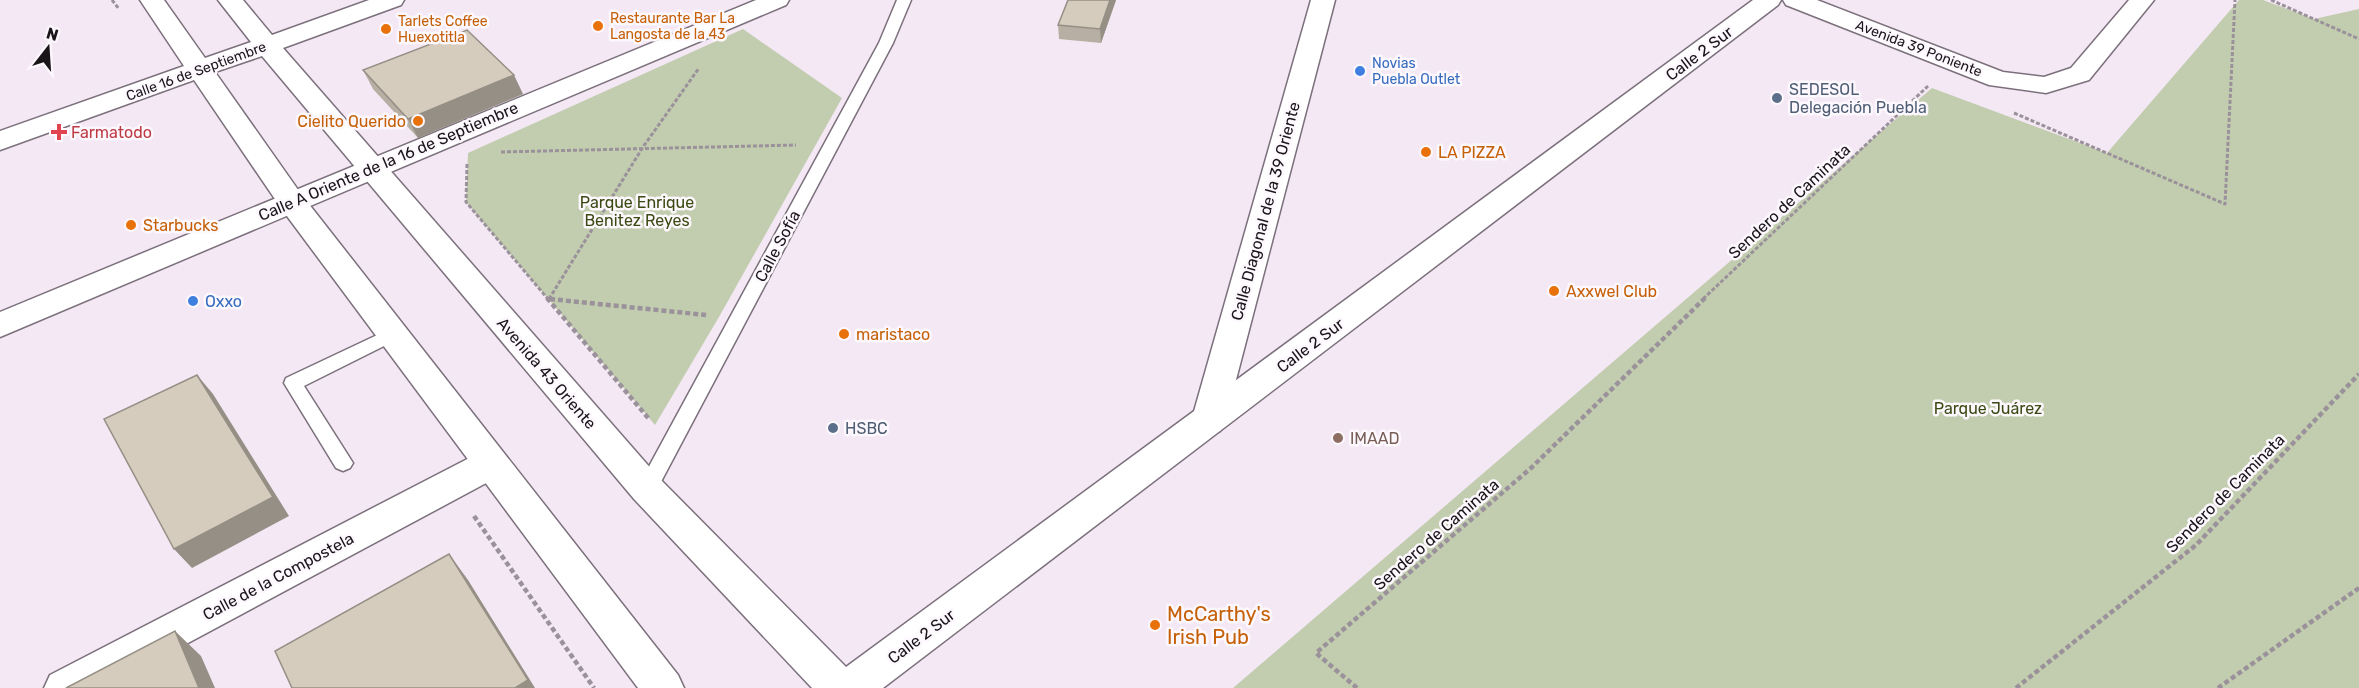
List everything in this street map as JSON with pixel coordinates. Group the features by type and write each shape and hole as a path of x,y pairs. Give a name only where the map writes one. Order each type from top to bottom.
{"street":[{"path":"152,0 291,201 663,688"},
{"name":"Avenida 43 Oriente","path":"230,0 370,168 647,489 839,688"},
{"name":"Calle 16 de Septiembre","path":"0,141 392,0"},
{"name":"Calle A Oriente de la 16 de Septiembre","path":"0,326 291,201 777,0"},
{"name":"Calle Diagonal de la 39 Oriente","path":"1208,422 1323,0"},
{"name":"Calle 2 Sur","path":"851,688 1768,0"},
{"name":"Avenida 39 Poniente","path":"1795,0 1998,79 2046,85 2080,74 2142,0"},
{"name":"Calle de la Compostela","path":"65,688 490,464"}],"lane":[{"name":"Calle Sofía","path":"647,489 886,43 904,0"},
{"path":"343,463 293,382 392,334"}],"path":[{"path":"2010,112 2225,204 2235,0"},
{"path":"2271,0 2359,39"},
{"path":"549,299 643,147 705,59"},
{"name":"Sendero de Caminata","path":"1357,688 1316,653 1531,468 1631,368 1935,80"},
{"path":"491,153 643,147 804,145"},
{"path":"468,153 466,202 655,425 667,451"},
{"path":"549,299 708,315"},
{"name":"Sendero de Caminata","path":"2016,688 2196,545 2359,374"},
{"path":"2218,688 2359,588"}],"green space":[{"name":"Parque Juárez","path":"2239,0 2263,0 2314,19 2359,9 2359,688 1233,688 1932,88 2107,153"},
{"name":"Parque Enrique Benitez Reyes","path":"743,29 842,98 719,317 655,425 466,202 468,153"}],"building":[{"path":"1068,0 1110,0 1100,29 1058,25"},
{"path":"467,30 514,75 408,119 363,70"},
{"path":"197,375 273,497 174,549 104,419"},
{"path":"449,554 528,680 515,688 292,688 275,651"},
{"path":"175,631 199,688 66,688"}],"place":[{"name":"Restaurante Bar La Langosta de la 43","path":"598,26"},
{"name":"Tarlets Coffee Huexotitla","path":"386,29"},
{"name":"Novias Puebla Outlet","path":"1360,71"},
{"name":"SEDESOL Delegación Puebla","path":"1777,98"},
{"name":"Cielito Querido","path":"418,121"},
{"name":"Farmatodo","path":"59,132"},
{"name":"LA PIZZA","path":"1426,152"},
{"name":"Starbucks","path":"131,225"},
{"name":"Axxwel Club","path":"1554,291"},
{"name":"Oxxo","path":"193,301"},
{"name":"maristaco","path":"844,334"},
{"name":"HSBC","path":"833,428"},
{"name":"IMAAD","path":"1338,438"},
{"name":"McCarthy's Irish Pub","path":"1155,625"}]}
